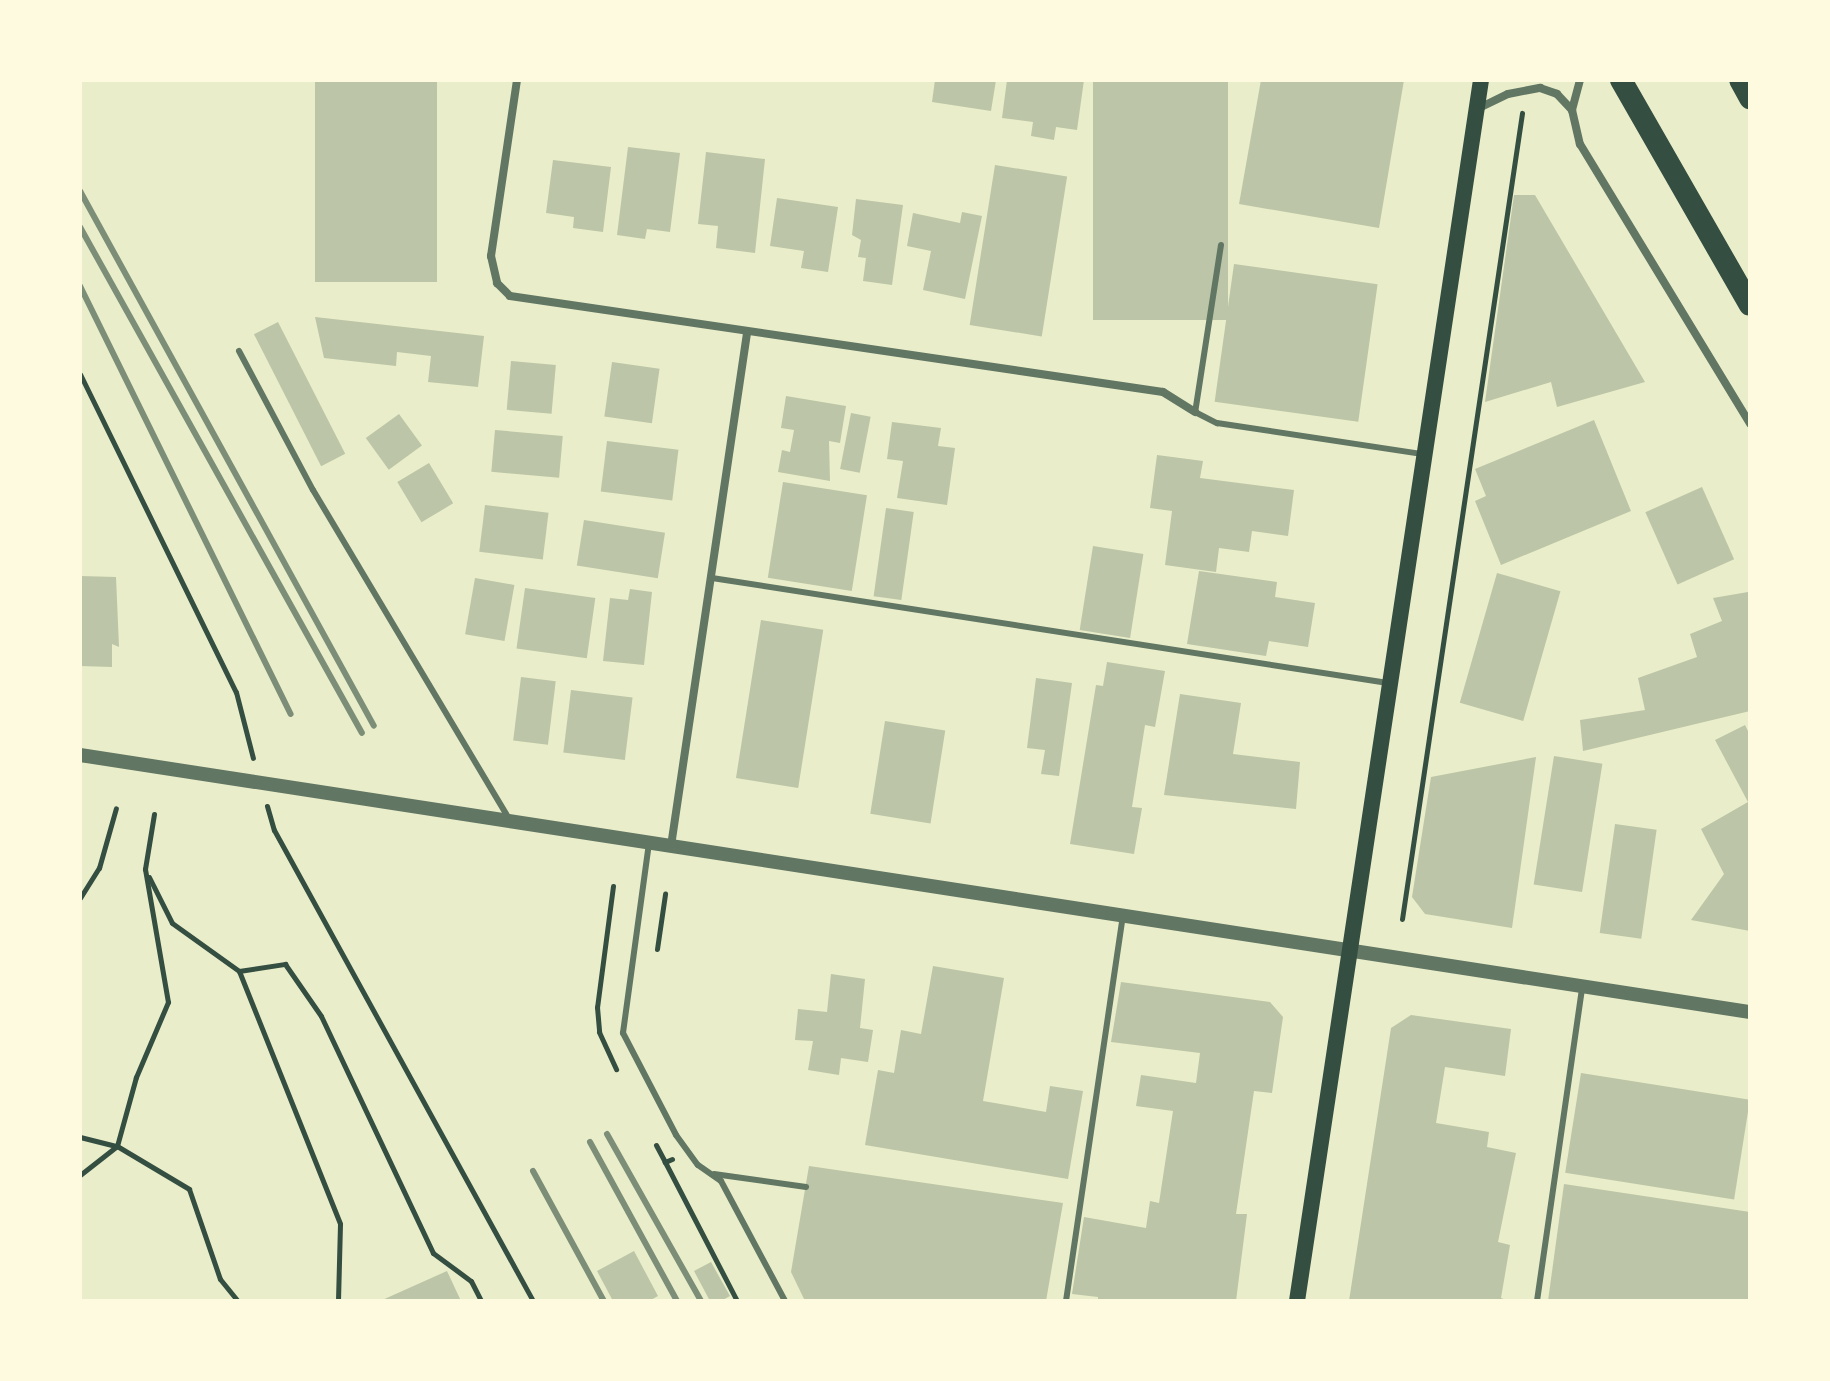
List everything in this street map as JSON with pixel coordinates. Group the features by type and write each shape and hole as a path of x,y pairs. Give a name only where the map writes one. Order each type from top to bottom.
{"highway":[{"path":"1621,80 1750,305"},
{"path":"1740,80 1750,98"}],"main road":[{"path":"1297,1301 1481,80"}],"street":[{"path":"517,80 491,256 497,283 521,299 1163,392 1195,412"},
{"path":"1580,80 1572,110 1576,134 1593,167 1750,424"},
{"path":"1476,110 1526,90 1553,92 1572,110"},
{"path":"671,846 747,333"},
{"path":"80,755 1750,1012"}],"lane":[{"path":"1221,245 1195,412 1217,423 1426,455"},
{"path":"239,351 313,490 510,820"},
{"path":"712,578 1392,684"},
{"path":"649,843 623,1033 676,1135 698,1165 714,1174 806,1187"},
{"path":"1066,1301 1123,916"},
{"path":"1537,1301 1582,986"},
{"path":"714,1174 785,1301"}],"path":[{"path":"1402,919 1526,90"},
{"path":"80,374 236,692 274,830 533,1301"},
{"path":"80,898 99,868 116,808"},
{"path":"80,1175 117,1146 136,1077 168,1002 145,869 154,814"},
{"path":"145,869 172,923 239,971 340,1224 338,1301"},
{"path":"239,971 285,964 321,1016 433,1253 471,1281 481,1301"},
{"path":"80,1137 117,1146 189,1189 220,1279 238,1301"}],"building":[{"path":"315,80 437,80 437,282 315,282"},
{"path":"935,80 996,80 991,111 932,102"},
{"path":"1007,80 1084,80 1077,130 1056,127 1054,140 1031,136 1033,122 1002,118"},
{"path":"1093,80 1228,80 1228,320 1093,320"},
{"path":"1261,80 1404,80 1379,228 1239,204"},
{"path":"628,147 680,153 670,232 647,229 645,239 617,235"},
{"path":"706,152 765,159 755,253 716,248 718,226 698,224"},
{"path":"553,160 611,167 603,232 573,228 574,217 546,213"},
{"path":"995,165 1067,176 1042,336 970,325"},
{"path":"1514,195 1535,195 1645,382 1557,407 1551,382 1485,402"},
{"path":"777,198 838,207 828,272 801,268 804,251 770,246"},
{"path":"856,199 903,205 892,285 863,281 866,258 858,257 861,240 852,235"},
{"path":"962,212 982,216 965,299 923,290 931,251 907,246 913,213 960,223"},
{"path":"1234,264 1378,284 1358,422 1215,402"},
{"path":"315,317 484,336 478,387 428,382 431,356 397,352 396,366 324,358"},
{"path":"278,322 345,454 321,466 254,334"},
{"path":"511,361 556,365 552,414 507,410"},
{"path":"612,362 660,369 652,423 604,416"},
{"path":"786,396 846,406 840,443 829,441 830,481 778,472 782,450 790,452 794,430 781,428"},
{"path":"851,413 871,417 860,473 840,469"},
{"path":"399,414 422,446 389,470 366,438"},
{"path":"1594,420 1631,511 1501,565 1475,501 1486,496 1475,469"},
{"path":"892,422 941,428 938,446 955,448 947,505 897,498 903,461 887,459"},
{"path":"495,430 563,436 559,478 491,472"},
{"path":"607,441 678,450 672,500 601,492"},
{"path":"1157,455 1203,461 1200,478 1294,490 1288,536 1252,531 1249,552 1219,548 1216,572 1165,565 1172,511 1150,508"},
{"path":"429,463 453,503 421,522 397,482"},
{"path":"783,482 867,495 852,591 768,578"},
{"path":"1702,487 1734,559 1677,584 1645,512"},
{"path":"485,505 549,513 543,559 479,552"},
{"path":"886,508 914,512 901,600 874,596"},
{"path":"584,520 665,533 658,578 577,565"},
{"path":"1093,546 1143,554 1130,638 1080,630"},
{"path":"1199,571 1277,582 1275,597 1315,603 1308,647 1269,641 1266,656 1187,644"},
{"path":"1497,573 1560,591 1523,721 1460,703"},
{"path":"80,576 116,577 119,647 112,644 112,667 80,666"},
{"path":"475,578 514,585 504,641 465,634"},
{"path":"525,588 595,598 587,658 517,648"},
{"path":"630,589 652,592 644,665 603,661 610,598 628,600"},
{"path":"1748,592 1750,711 1583,751 1580,720 1645,710 1638,678 1697,657 1690,634 1722,621 1713,598"},
{"path":"761,620 823,630 798,788 736,778"},
{"path":"1107,662 1165,671 1155,727 1145,725 1132,807 1142,808 1134,854 1070,844 1096,685 1103,686"},
{"path":"521,677 556,681 548,745 513,741"},
{"path":"1036,678 1072,683 1059,776 1041,774 1045,750 1027,748"},
{"path":"571,690 633,698 625,760 563,753"},
{"path":"1180,694 1241,703 1233,754 1300,762 1296,809 1164,795"},
{"path":"885,721 945,731 931,823 870,814"},
{"path":"1745,725 1750,735 1750,931 1691,920 1724,874 1701,829 1748,802 1715,740"},
{"path":"1554,756 1602,764 1582,892 1534,884"},
{"path":"1536,757 1512,928 1425,914 1412,897 1431,777"},
{"path":"1615,824 1657,830 1641,939 1600,933"},
{"path":"933,966 1004,978 983,1101 1046,1112 1050,1086 1083,1091 1068,1179 865,1145 878,1070 894,1073 901,1030 921,1034"},
{"path":"831,974 865,979 860,1028 873,1030 868,1062 841,1058 839,1075 808,1070 813,1041 795,1040 798,1009 827,1012"},
{"path":"1121,982 1270,1002 1283,1017 1272,1093 1254,1091 1236,1214 1247,1214 1236,1301 1098,1301 1098,1297 1072,1294 1084,1217 1146,1228 1150,1201 1159,1203 1173,1111 1136,1106 1141,1075 1196,1083 1200,1053 1111,1042"},
{"path":"1411,1015 1511,1029 1505,1076 1445,1067 1436,1123 1489,1132 1487,1147 1516,1153 1498,1242 1510,1245 1501,1298 1509,1301 1349,1301 1391,1028"},
{"path":"1581,1073 1750,1100 1734,1200 1565,1173"},
{"path":"809,1166 1063,1203 1046,1301 805,1301 791,1272"},
{"path":"1564,1184 1750,1212 1750,1301 1548,1301"},
{"path":"634,1251 658,1296 649,1301 613,1301 597,1271"},
{"path":"711,1262 730,1296 721,1301 710,1301 694,1271"},
{"path":"447,1271 461,1301 380,1301"}],"railway":[{"path":"80,191 374,726"},
{"path":"80,227 362,733"},
{"path":"80,286 291,714"},
{"path":"607,1134 701,1301"},
{"path":"590,1142 677,1301"},
{"path":"533,1171 604,1301"}]}
